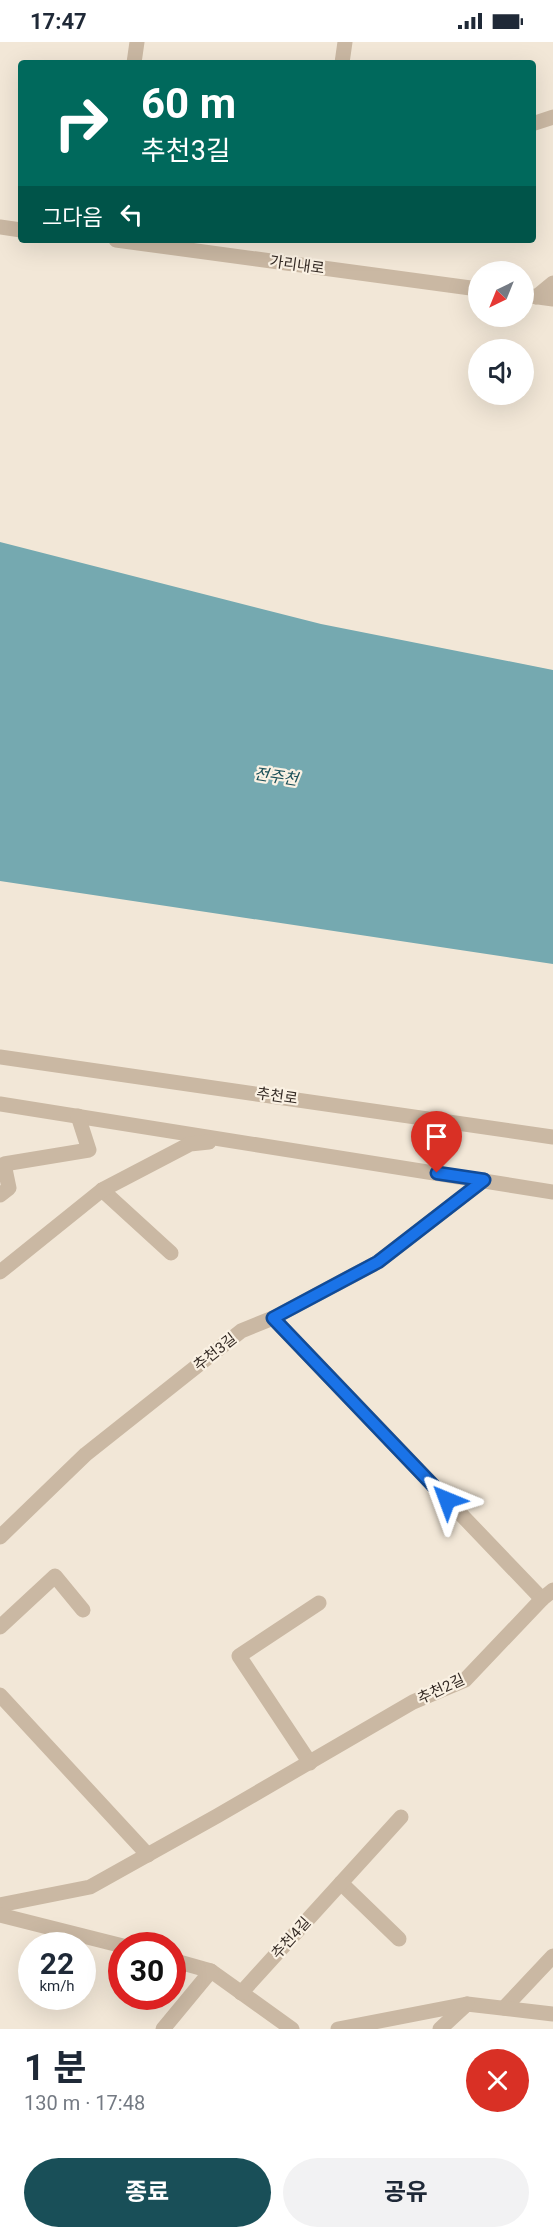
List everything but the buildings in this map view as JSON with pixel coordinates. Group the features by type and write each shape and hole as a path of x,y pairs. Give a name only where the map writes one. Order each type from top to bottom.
{"street":[{"path":"134,60 137,42"},
{"path":"342,60 345,42"},
{"path":"536,123 553,117"},
{"path":"0,227 18,230"},
{"name":"가리내로","path":"138,243 468,288"},
{"path":"534,294 553,283"},
{"path":"534,297 553,299"},
{"name":"추천로","path":"0,1057 553,1137"},
{"path":"0,1104 553,1192"},
{"path":"0,1195 9,1188 4,1164 89,1150 78,1116"},
{"path":"0,1272 102,1190 190,1144 227,1139"},
{"name":"추천3길","path":"0,1537 86,1454 241,1331 273,1318 378,1262 484,1180"},
{"path":"102,1190 171,1253"},
{"path":"273,1318 548,1594"},
{"path":"0,1628 55,1576 83,1610"},
{"name":"추천2길","path":"0,1905 90,1887 413,1702 465,1680 548,1594"},
{"path":"310,1762 239,1656 319,1603"},
{"path":"0,1695 148,1855"},
{"name":"추천4길","path":"241,1993 401,1817"},
{"path":"341,1883 399,1939"},
{"path":"0,1916 108,1942"},
{"path":"504,2008 553,1956"},
{"path":"186,1964 211,1971 292,2029"},
{"path":"163,2029 211,1971"},
{"path":"441,2029 467,2004"},
{"path":"338,2029 467,2004 553,2014"}],"water":[{"name":"전주천","path":"0,542 321,624 553,670 553,964 0,881"}],"route":[{"path":"437,1173 484,1180 378,1262 273,1318 447,1500"}]}
